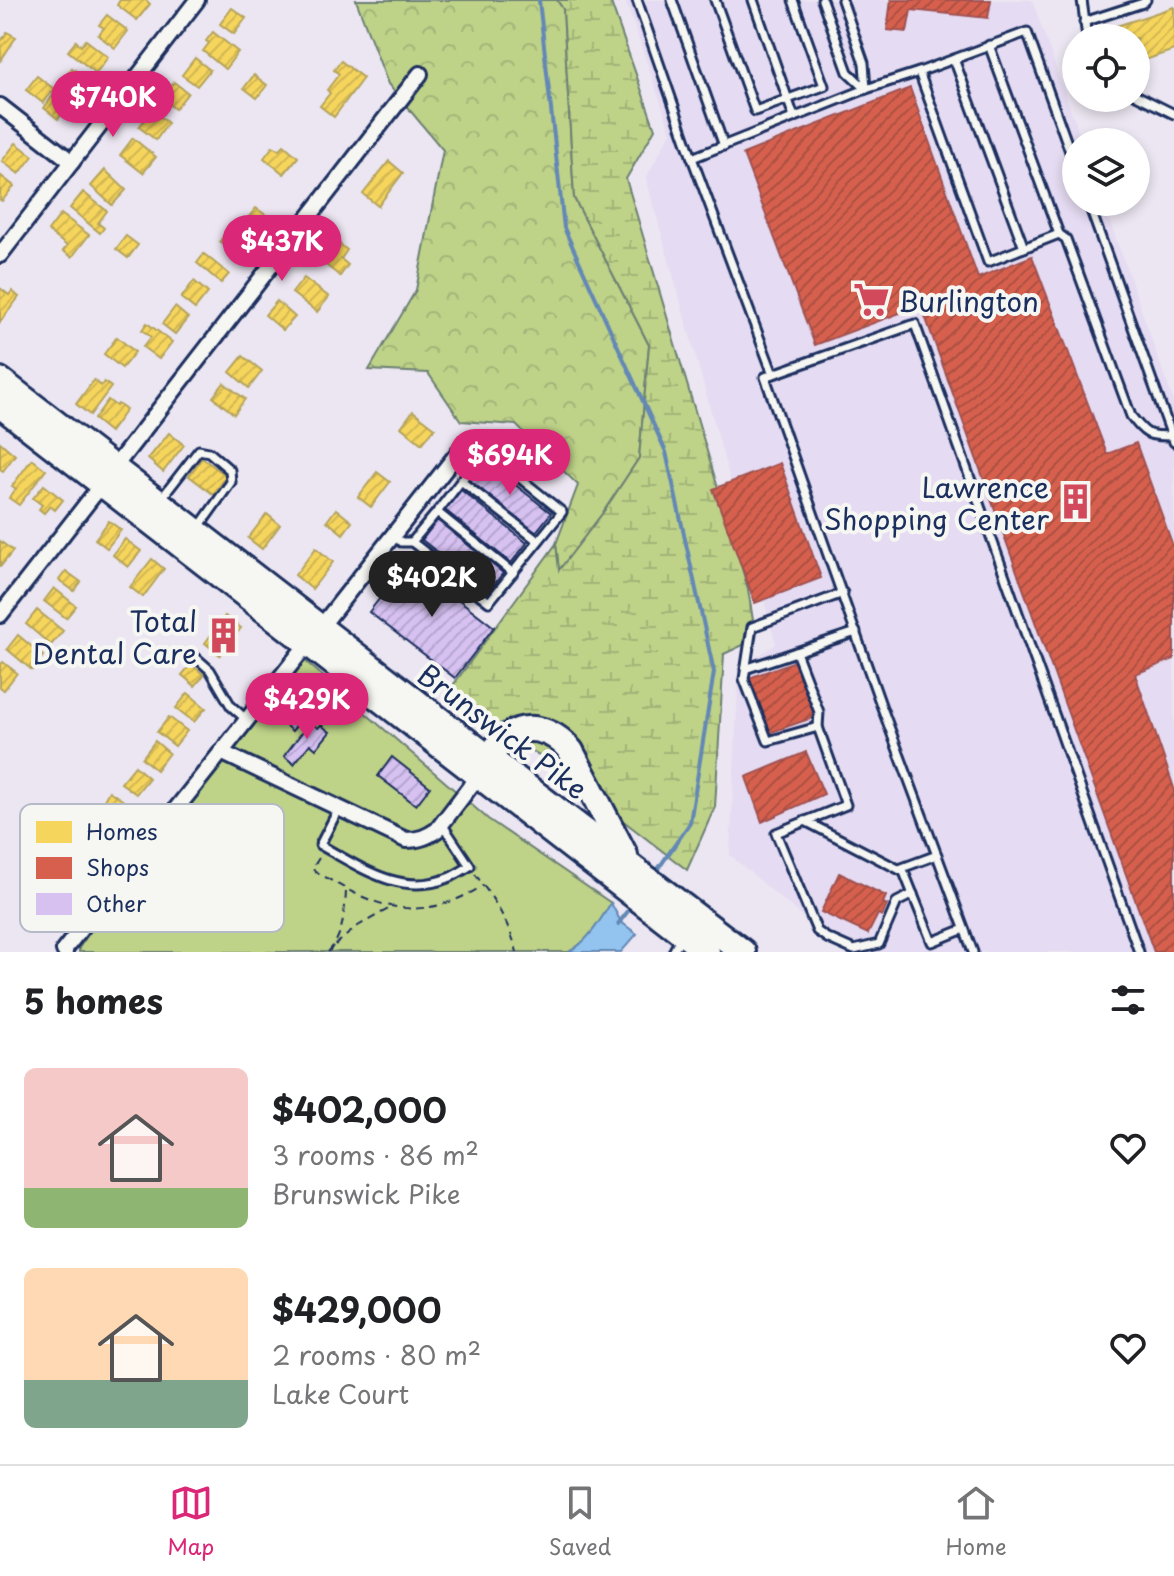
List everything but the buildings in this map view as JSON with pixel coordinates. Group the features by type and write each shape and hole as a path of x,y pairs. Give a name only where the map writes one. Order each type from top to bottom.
{"main road":[{"name":"Brunswick Pike","path":"0,380 108,477 158,503 196,532 314,635"},
{"name":"Brunswick Pike","path":"0,405 108,477 484,767 632,876 674,926 707,952"},
{"path":"484,767 502,741 514,733 539,730 562,740 571,751 632,876"},
{"name":"Brunswick Pike","path":"674,926 743,952"}],"street":[{"path":"0,255 197,0"},
{"path":"0,615 420,74"},
{"path":"0,106 72,162"},
{"path":"180,804 463,446"},
{"path":"221,752 406,840 428,837 437,830 484,767"},
{"path":"63,951 78,932"}],"lane":[{"path":"637,0 773,374"},
{"path":"672,0 724,146"},
{"path":"715,0 755,111 824,86 793,0"},
{"path":"753,0 794,117"},
{"path":"822,0 848,72 866,89"},
{"path":"842,0 864,63 866,89"},
{"path":"1082,0 1084,22 1146,0"},
{"path":"692,158 866,89 1027,32 1062,129"},
{"path":"989,45 1059,234 1066,239 1131,416 1144,432 1173,439 1093,216"},
{"path":"954,59 1024,248"},
{"path":"919,72 988,262 1059,234"},
{"path":"1150,102 1174,114"},
{"path":"973,952 765,377 915,324 1139,952"},
{"path":"463,446 470,455 485,450"},
{"path":"158,503 199,450 209,452 230,470 231,482 196,532"},
{"path":"412,542 485,450"},
{"path":"393,535 401,542 412,542 489,602 562,512 485,450"},
{"path":"461,481 538,541"},
{"path":"437,512 513,573"},
{"path":"818,727 768,741 744,679 752,627 843,593"},
{"path":"745,669 856,632"},
{"path":"796,652 819,712 818,727 846,805 776,833 817,931 854,950 879,944 897,902 913,894"},
{"path":"192,654 210,670 231,706 247,720"},
{"path":"339,808 320,845 357,866 399,883 432,883 470,866 442,824"},
{"path":"805,821 904,872 932,942 964,929"},
{"path":"899,869 937,855"}],"path":[{"path":"326,848 312,869 346,889 393,907 429,908 467,896 484,885"},
{"path":"470,866 504,917 517,952"},
{"path":"335,945 345,907 346,889"},
{"path":"328,952 358,926 393,907"}],"shaded area":[{"name":"Lawrence Shopping Center","path":"625,0 1032,0 1062,85 1062,112 1071,112 1077,128 1062,128 1062,216 1108,216 1174,403 1174,952 844,952 730,855 739,669 776,644 646,178 671,132"}],"green space":[{"path":"356,0 557,0 563,9 574,198 649,345 639,458 559,571 556,544 578,485 516,425 461,421 428,373 369,370 416,290 443,150 388,84"},
{"path":"557,0 610,0 655,129 626,179 748,589 756,639 724,654 715,807 687,870 451,688 556,544 559,570 602,514 639,458 649,345 574,198 563,9"},
{"path":"304,660 488,819 611,903 582,943 569,952 79,952 90,932 284,932 284,804 190,804"}],"water":[{"path":"611,903 621,922 637,934 621,952 569,952 588,937"}],"waterway":[{"path":"539,0 564,228 666,452 714,672 690,823 656,872"},
{"path":"618,924 632,906"}],"place":[{"name":"Burlington","path":"872,300"},
{"name":"Lawrence Shopping Center","path":"1075,502"},
{"name":"Total Dental Care","path":"223,636"}]}
